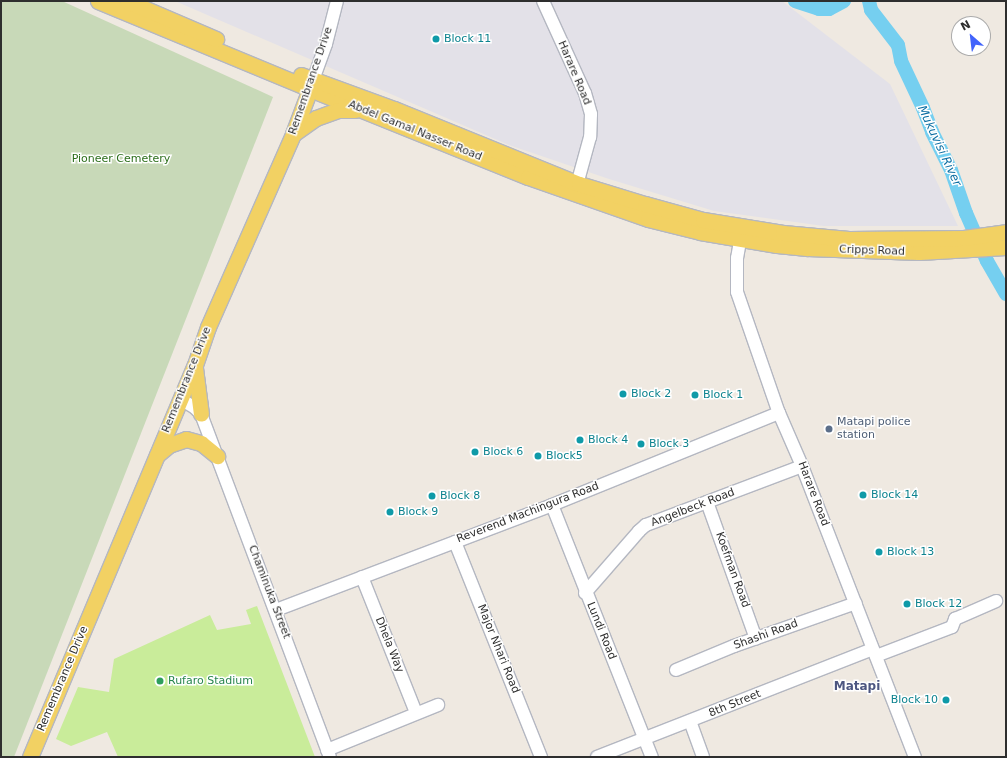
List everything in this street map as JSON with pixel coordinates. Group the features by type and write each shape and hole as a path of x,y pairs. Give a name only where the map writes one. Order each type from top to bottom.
{"main road":[{"name":"Abdel Gamal Nasser Road","path":"98,1 311,84 394,109 576,189"},
{"name":"Abdel Gamal Nasser Road","path":"127,1 311,84 362,110 668,224 700,232 741,233"},
{"path":"147,1 163,16"},
{"name":"Remembrance Drive","path":"30,757 194,365 208,327 293,134 311,84"},
{"path":"293,134 316,118 338,110 362,110"},
{"name":"Cripps Road","path":"986,243 1006,232"},
{"name":"Cripps Road","path":"741,233 777,245 841,250 919,252 966,244 986,243 1006,247"},
{"path":"194,365 203,421"},
{"path":"155,457 169,445 186,439 201,443 217,456"}],"street":[{"name":"Remembrance Drive","path":"311,84 326,44 337,1"},
{"name":"Harare Road","path":"543,1 585,93 591,114 590,137 576,189"},
{"name":"Harare Road","path":"741,233 736,277 737,292 779,412 802,466 915,757"},
{"path":"178,403 194,407 203,421"},
{"name":"Reverend Machingura Road","path":"276,610 552,505 779,412"},
{"name":"Chaminuka Street","path":"203,421 276,610 328,754"},
{"name":"Angelbeck Road","path":"585,593 646,525 802,466"},
{"name":"Koefman Road","path":"707,502 756,639"},
{"name":"Lundi Road","path":"552,505 585,593 652,757"},
{"name":"Major Nhari Road","path":"455,542 541,757"},
{"name":"Dhela Way","path":"362,577 416,713"},
{"name":"8th Street","path":"597,757 874,653 952,627 955,619 996,601"},
{"name":"Shashi Road","path":"676,670 856,603"},
{"path":"328,754 438,704"},
{"path":"690,722 703,757"}],"shaded area":[{"path":"175,1 782,1 890,84 958,226 824,226 714,211 609,179 509,145"}],"green space":[{"name":"Pioneer Cemetery","path":"1,1 62,1 273,97 14,757 1,757"},
{"name":"Rufaro Stadium","path":"257,606 315,757 118,757 107,732 71,746 56,739 78,687 109,692 114,659 210,615 217,630 251,624 246,610"}],"waterway":[{"name":"Mukuvisi River","path":"795,1 819,9 829,9 844,1"},
{"name":"Mukuvisi River","path":"869,1 871,10 898,45 901,61 923,108 932,132 951,170 966,213 987,261 1006,294"}],"place":[{"name":"Block 11","path":"436,39"},
{"name":"Block 2","path":"623,394"},
{"name":"Block 1","path":"695,395"},
{"name":"Matapi police station","path":"829,429"},
{"name":"Block 4","path":"580,440"},
{"name":"Block 3","path":"641,444"},
{"name":"Block 6","path":"475,452"},
{"name":"Block5","path":"538,456"},
{"name":"Block 14","path":"863,495"},
{"name":"Block 8","path":"432,496"},
{"name":"Block 9","path":"390,512"},
{"name":"Block 13","path":"879,552"},
{"name":"Block 12","path":"907,604"},
{"name":"Rufaro Stadium","path":"160,681"},
{"name":"Block 10","path":"946,700"}],"district":[{"name":"Matapi","path":"857,687"}]}
